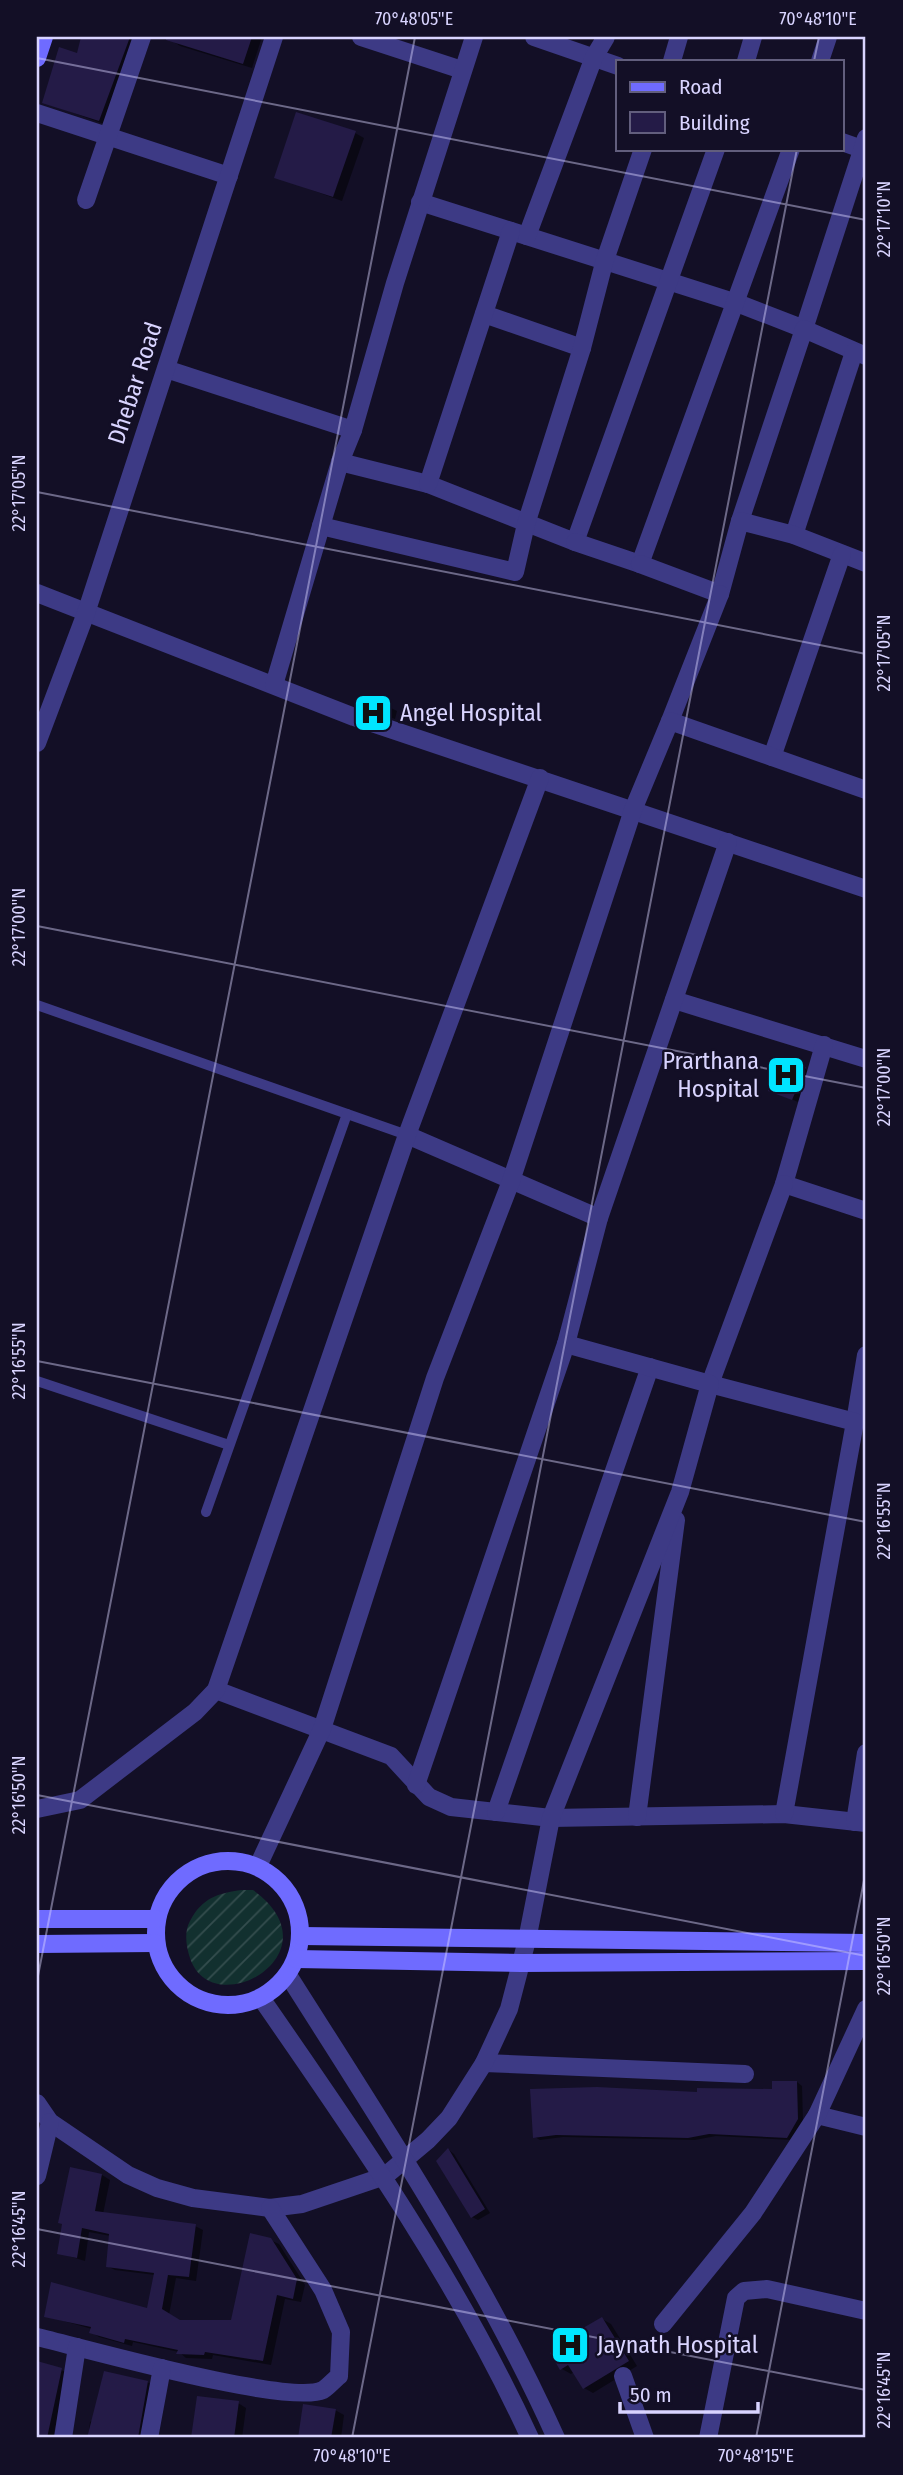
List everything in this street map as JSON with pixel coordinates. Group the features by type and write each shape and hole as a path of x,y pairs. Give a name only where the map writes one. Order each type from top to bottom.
{"main road":[{"path":"37,58 44,37"},
{"path":"237,1860 258,1867 276,1878 290,1894 299,1914 301,1936 292,1967 261,1997 228,2005 194,1997 169,1974 155,1943 156,1919 163,1898 176,1881 194,1868 215,1861 237,1860"},
{"path":"37,1919 156,1919"},
{"path":"301,1936 866,1943"},
{"path":"37,1944 155,1943"},
{"path":"292,1967 866,1961"}],"street":[{"path":"86,200 142,37"},
{"name":"Dhebar Road","path":"37,743 86,613 274,37"},
{"path":"361,37 462,70"},
{"path":"274,685 420,202 474,37"},
{"path":"534,37 616,65"},
{"path":"428,484 484,314 594,57 606,37"},
{"path":"672,60 679,37"},
{"path":"746,60 753,37"},
{"path":"820,60 828,37"},
{"path":"37,113 229,176"},
{"path":"258,1867 322,1729 435,1378 511,1181 633,810 720,594 740,521 864,143 844,142"},
{"path":"321,526 515,572 526,524 582,348 604,263 643,150"},
{"path":"575,542 666,280 716,150"},
{"path":"640,564 791,150"},
{"path":"420,202 604,263 737,303 860,354 794,536"},
{"path":"484,314 582,348"},
{"path":"166,369 353,430"},
{"path":"340,462 428,484 526,524 720,594"},
{"path":"740,521 794,536 866,564"},
{"path":"772,757 842,554"},
{"path":"37,593 354,717 866,889"},
{"path":"670,721 866,790"},
{"path":"37,1809 64,1805 97,1789 195,1712 216,1690 407,1135 540,778"},
{"path":"416,1785 566,1344 599,1218 728,842"},
{"path":"674,1000 866,1059"},
{"path":"37,2103 50,2122 128,2175 157,2188 193,2198 270,2208 302,2204 385,2176 405,2161 449,2118 484,2063 509,2009 527,1940 551,1818 680,1492 710,1384 784,1184 824,1045"},
{"path":"407,1135 599,1218"},
{"path":"784,1184 866,1211"},
{"path":"566,1344 855,1422"},
{"path":"784,1814 866,1355"},
{"path":"496,1812 650,1367"},
{"path":"637,1817 680,1492"},
{"path":"216,1690 391,1756 429,1797 451,1807 551,1818 784,1814 860,1823 866,1753"},
{"path":"292,1967 530,2381 556,2438"},
{"path":"261,1997 385,2176 489,2353 530,2438"},
{"path":"663,2324 753,2214 817,2115 866,2009"},
{"path":"484,2063 745,2074"},
{"path":"817,2115 866,2127"},
{"path":"37,2176 50,2122"},
{"path":"37,2337 162,2368 282,2393 322,2390 339,2376 341,2332 323,2290 270,2208"},
{"path":"708,2438 736,2298 744,2291 767,2289 866,2311"},
{"path":"63,2438 77,2347"},
{"path":"149,2438 162,2368"},
{"path":"623,2376 645,2438"}],"lane":[{"path":"37,1005 407,1135"},
{"path":"206,1512 347,1114"},
{"path":"37,1381 229,1445"}],"green space":[{"path":"253,1890 276,1914 283,1937 277,1957 262,1973 243,1983 221,1984 203,1977 190,1958 187,1930 195,1913 205,1902 218,1895"}],"building":[{"path":"81,37 130,37 99,121 42,103 59,47 77,53"},
{"path":"166,37 252,37 243,64 166,40"},
{"path":"296,112 356,131 333,197 274,178"},
{"path":"364,701 392,706 390,717 363,708"},
{"path":"782,1058 806,1067 792,1100 768,1091"},
{"path":"772,2081 797,2081 798,2119 787,2138 709,2134 688,2138 556,2135 533,2138 530,2089 597,2087 697,2092 697,2088 772,2089"},
{"path":"448,2148 485,2209 471,2218 436,2161"},
{"path":"70,2167 102,2174 95,2211 196,2224 189,2277 168,2275 162,2309 180,2320 231,2320 250,2233 271,2238 297,2279 293,2299 277,2295 263,2361 205,2352 204,2355 176,2354 178,2350 125,2339 124,2343 89,2333 91,2327 44,2317 51,2282 147,2308 154,2273 106,2267 109,2234 82,2228 77,2258 57,2254 62,2224 58,2223"},
{"path":"602,2317 629,2361 583,2389 568,2365 560,2370 550,2353 557,2348 551,2338 566,2328 571,2335"},
{"path":"37,2361 62,2368 47,2438 37,2438"},
{"path":"104,2371 148,2381 138,2438 87,2438"},
{"path":"197,2396 239,2401 234,2438 191,2438"},
{"path":"303,2404 336,2409 331,2438 298,2438"}],"place":[{"name":"Angel Hospital","path":"373,713"},
{"name":"Prarthana Hospital","path":"786,1075"},
{"name":"Jaynath Hospital","path":"570,2345"}]}
